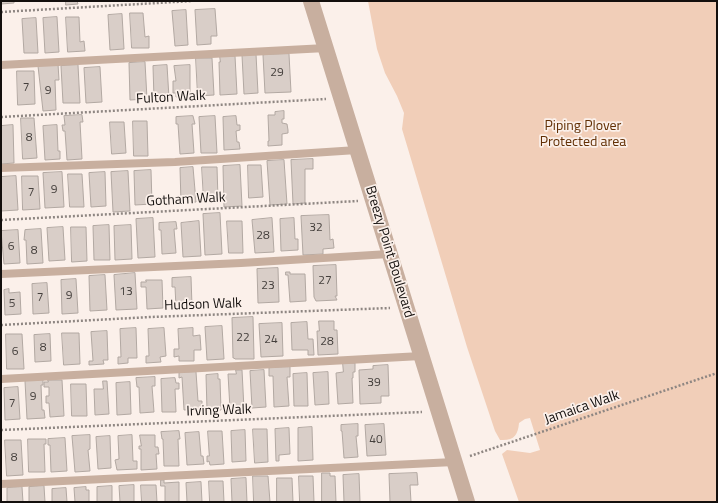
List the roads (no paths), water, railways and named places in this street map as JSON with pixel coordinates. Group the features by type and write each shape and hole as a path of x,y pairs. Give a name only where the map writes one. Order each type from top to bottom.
{"street":[{"name":"Breezy Point Boulevard","path":"311,1 467,502"}],"lane":[{"path":"1,66 326,48"},
{"path":"1,168 175,162 358,150"},
{"path":"1,274 248,263 389,254"},
{"path":"1,379 421,356"},
{"path":"1,484 454,462"}],"park label":[{"name":"Piping Plover Protected area","path":"583,136"}]}
